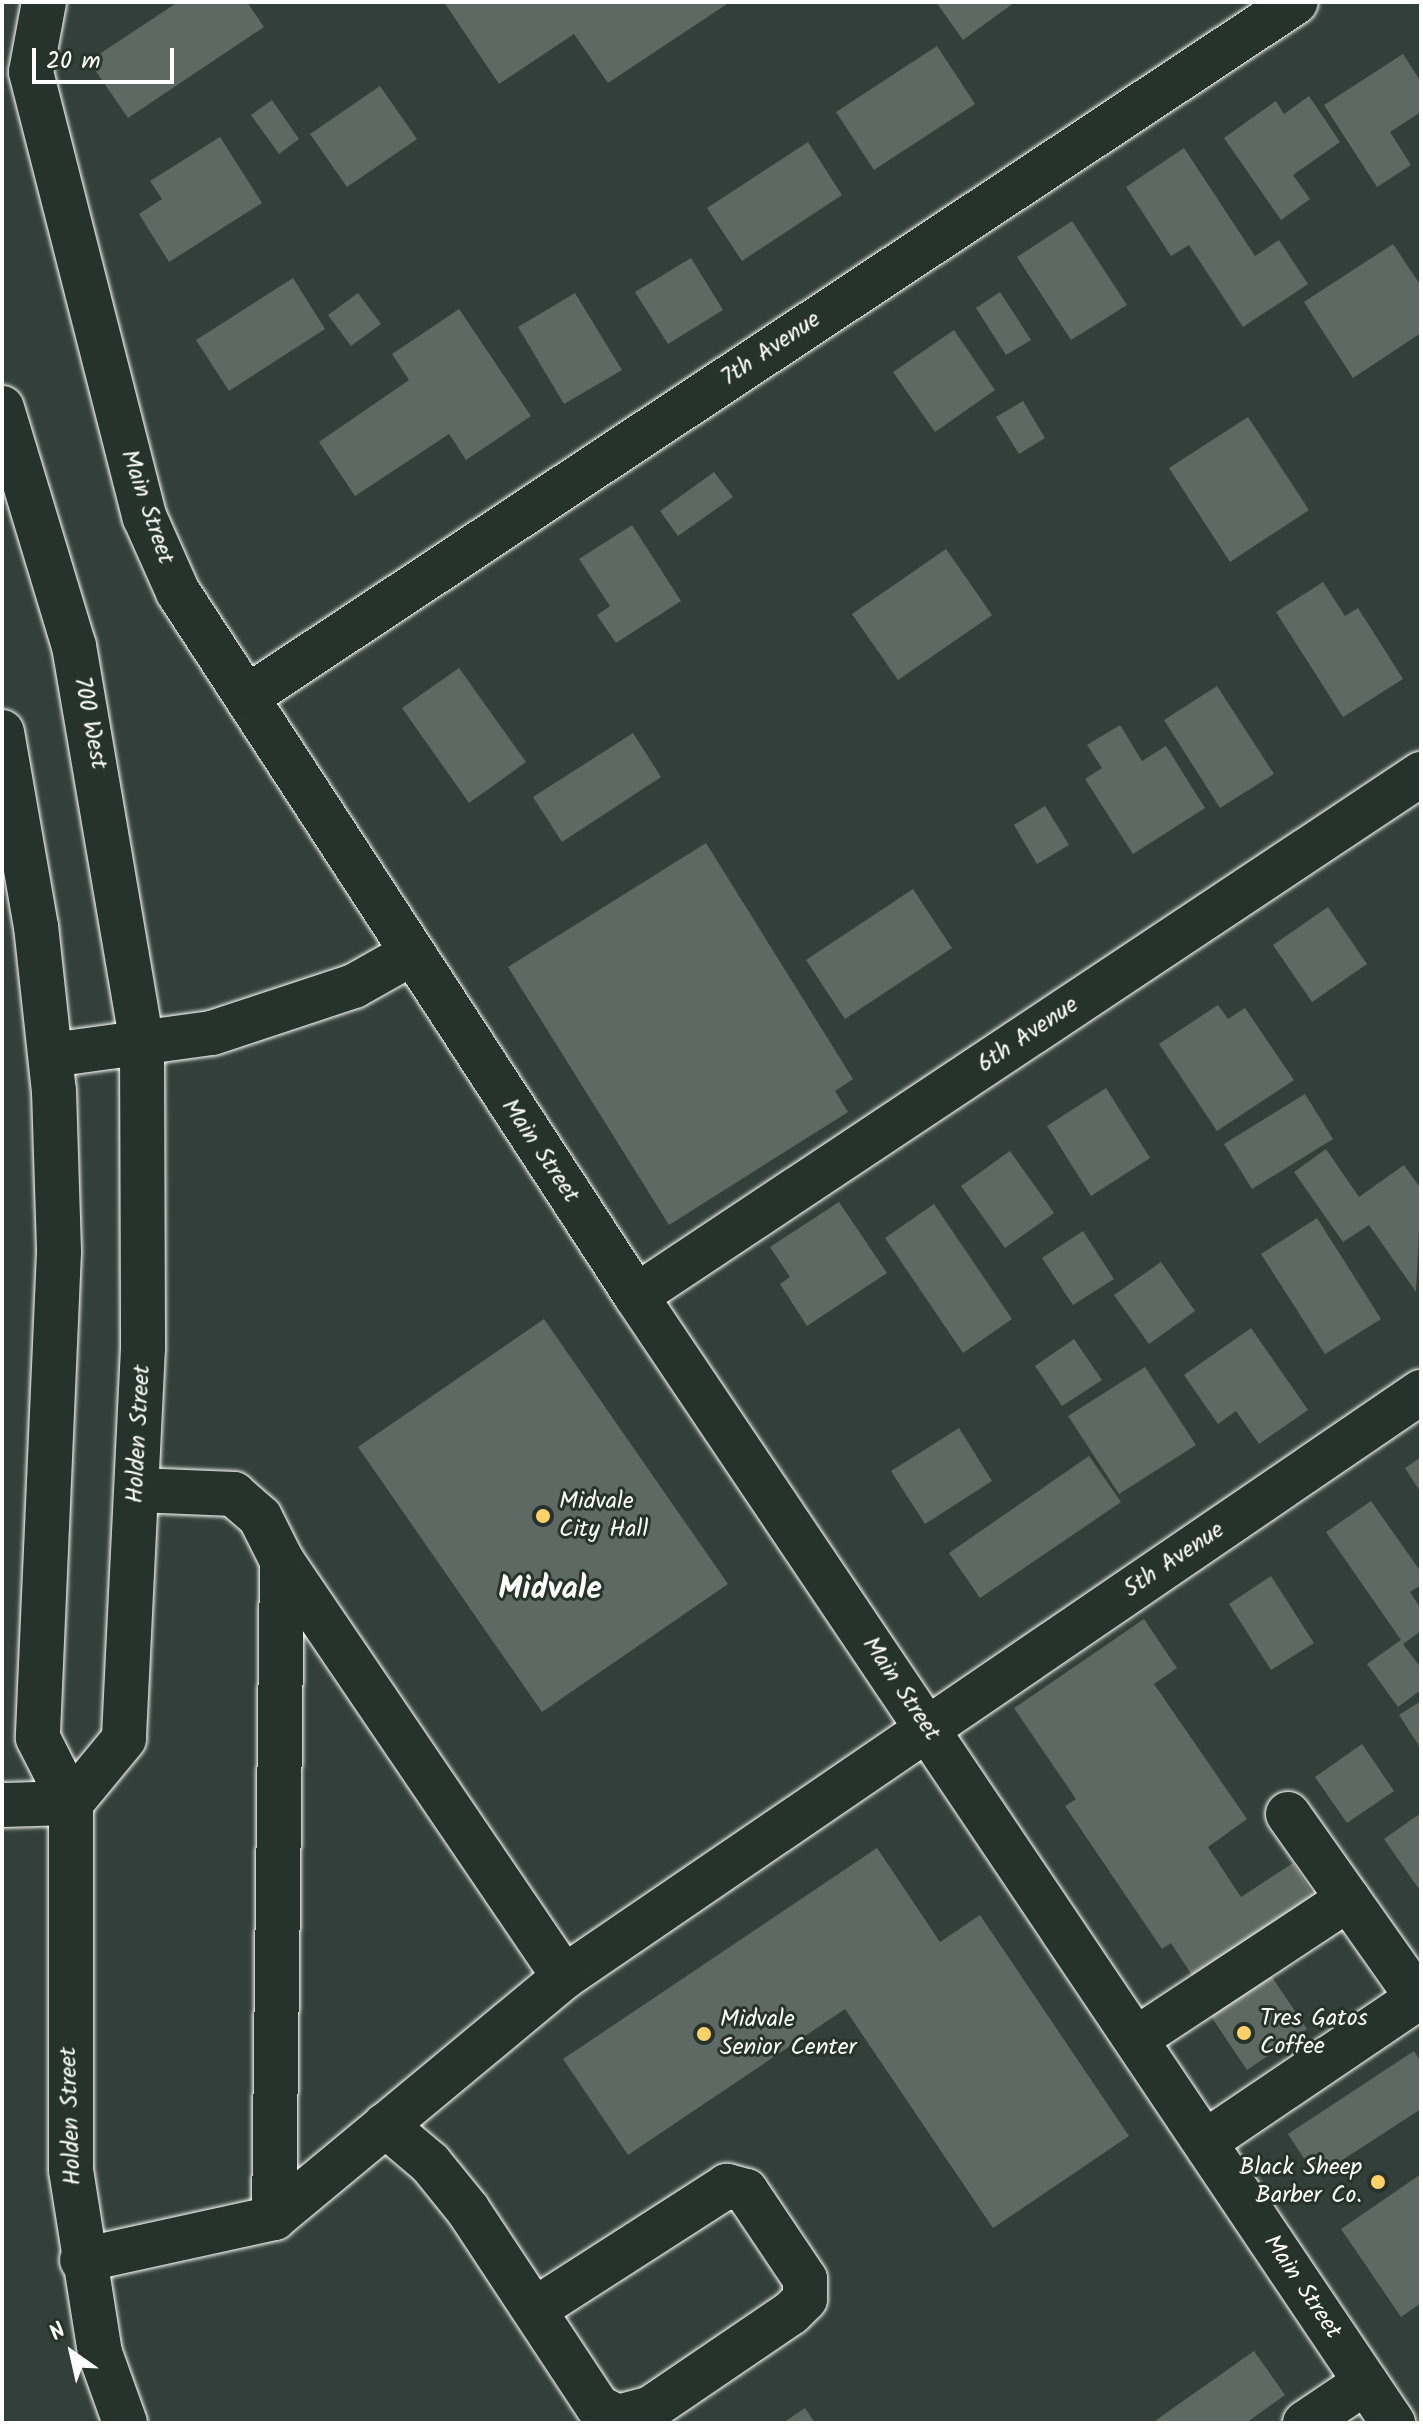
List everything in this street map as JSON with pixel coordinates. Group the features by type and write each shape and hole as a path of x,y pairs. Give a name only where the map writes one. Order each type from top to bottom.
{"street":[{"name":"Main Street","path":"44,2 31,72 145,518 178,592 409,955 1393,2423"},
{"name":"7th Avenue","path":"247,697 1296,2"},
{"name":"700 West","path":"2,408 74,646 142,1045"},
{"path":"2,732 51,1055 142,1045 289,1010 354,986 409,955"},
{"name":"6th Avenue","path":"636,1296 1421,774"},
{"name":"Holden Street","path":"71,1803 124,1739 144,1318 142,1045"},
{"name":"Holden Street","path":"51,1055 59,1252 38,1738 71,1803 67,2088 82,2260 100,2353 125,2423"},
{"name":"5th Avenue","path":"274,2218 564,1977 1421,1392"},
{"path":"137,1490 234,1494 260,1517 282,1561 564,1977"},
{"path":"82,2260 274,2218 282,1561"},
{"path":"2,1805 71,1803"},
{"path":"1205,2142 1420,1997 1288,1814"},
{"path":"1136,2039 1348,1899"},
{"path":"385,2125 430,2163 468,2210 598,2407 618,2417 651,2408 791,2313 805,2299 805,2279 746,2191 727,2186 534,2310"},
{"path":"1305,2423 1366,2382"}],"building":[{"path":"178,2 247,2 264,27 128,118 89,61"},
{"path":"444,2 730,2 608,83 574,34 499,84"},
{"path":"936,2 1015,2 963,40"},
{"path":"937,46 975,104 874,170 836,112"},
{"path":"1403,54 1421,82 1421,112 1390,132 1411,165 1377,187 1324,105"},
{"path":"380,86 417,139 347,187 310,134"},
{"path":"1309,96 1340,142 1293,175 1310,199 1281,220 1224,138 1276,101 1284,114"},
{"path":"272,100 299,139 279,154 251,115"},
{"path":"220,137 262,203 169,262 139,214 162,199 150,181"},
{"path":"808,142 842,195 742,261 707,208"},
{"path":"1184,148 1255,256 1279,240 1308,284 1243,327 1189,245 1171,256 1126,187"},
{"path":"1072,221 1127,305 1071,340 1017,257"},
{"path":"1393,244 1421,286 1421,333 1353,378 1304,302"},
{"path":"691,258 723,310 668,344 635,292"},
{"path":"293,278 325,329 229,391 196,340"},
{"path":"1000,292 1031,340 1006,355 976,308"},
{"path":"358,293 381,324 351,346 328,315"},
{"path":"575,293 622,370 564,404 518,327"},
{"path":"459,309 531,416 466,460 449,434 355,496 319,442 409,380 392,354"},
{"path":"954,330 995,390 935,432 893,372"},
{"path":"1023,401 1045,438 1019,454 996,417"},
{"path":"1248,417 1309,510 1230,562 1169,468"},
{"path":"714,472 733,497 678,536 660,511"},
{"path":"632,525 681,601 616,643 597,615 610,606 579,559"},
{"path":"946,549 992,615 898,680 852,614"},
{"path":"1323,582 1345,616 1358,608 1403,679 1343,717 1276,612"},
{"path":"459,668 526,762 469,803 402,708"},
{"path":"1217,686 1274,774 1220,808 1164,720"},
{"path":"1120,725 1142,761 1166,746 1205,808 1133,854 1085,779 1102,768 1087,745"},
{"path":"633,733 661,777 562,842 533,797"},
{"path":"1045,806 1069,845 1037,864 1014,825"},
{"path":"706,843 853,1079 835,1091 848,1112 669,1225 508,967"},
{"path":"913,889 952,948 845,1019 806,960"},
{"path":"1328,907 1367,964 1312,1002 1273,945"},
{"path":"1218,1005 1228,1019 1245,1008 1294,1080 1217,1131 1159,1044"},
{"path":"1106,1088 1150,1158 1091,1196 1047,1126"},
{"path":"1305,1094 1333,1139 1252,1189 1224,1144"},
{"path":"1326,1149 1359,1197 1404,1165 1421,1189 1416,1292 1369,1225 1343,1242 1294,1172"},
{"path":"1010,1151 1054,1213 1005,1248 961,1186"},
{"path":"839,1202 887,1273 807,1326 780,1284 790,1277 770,1247"},
{"path":"934,1204 1012,1319 963,1353 885,1238"},
{"path":"1317,1218 1381,1319 1325,1354 1261,1254"},
{"path":"1083,1231 1114,1279 1073,1305 1042,1258"},
{"path":"1161,1262 1195,1311 1149,1344 1114,1295"},
{"name":"Midvale City Hall","path":"544,1319 728,1584 542,1712 358,1447"},
{"path":"1251,1328 1308,1410 1259,1444 1236,1411 1218,1424 1184,1375"},
{"path":"1074,1339 1102,1380 1062,1406 1035,1366"},
{"path":"1145,1367 1196,1445 1119,1494 1068,1416"},
{"path":"959,1428 992,1481 925,1524 891,1471"},
{"path":"1089,1456 1121,1502 980,1598 949,1553"},
{"path":"1421,1457 1421,1493 1405,1468"},
{"path":"1371,1501 1421,1572 1421,1585 1410,1592 1421,1609 1421,1631 1403,1644 1421,1668 1421,1690 1398,1707 1367,1664 1401,1640 1326,1532"},
{"path":"1271,1576 1314,1643 1271,1670 1229,1604"},
{"path":"1144,1619 1177,1668 1154,1684 1247,1819 1208,1847 1241,1897 1293,1863 1316,1900 1195,1980 1171,1943 1162,1949 1065,1806 1076,1799 1014,1708"},
{"path":"1421,1701 1421,1749 1399,1715"},
{"path":"1362,1744 1394,1791 1347,1823 1315,1777"},
{"path":"1421,1813 1421,1892 1384,1839"},
{"name":"Midvale Senior Center","path":"877,1848 940,1942 980,1915 1129,2136 993,2228 845,2009 628,2155 563,2059"},
{"path":"1266,1968 1307,2029 1247,2070 1206,2009"},
{"path":"1414,2051 1421,2062 1421,2109 1316,2177 1288,2134"},
{"path":"1421,2174 1421,2303 1401,2317 1341,2229"},
{"path":"1254,2351 1285,2395 1246,2423 1152,2423"},
{"path":"805,2408 815,2423 783,2423"}],"place":[{"name":"Midvale City Hall","path":"543,1516"},
{"name":"Tres Gatos Coffee","path":"1244,2033"},
{"name":"Midvale Senior Center","path":"704,2034"},
{"name":"Black Sheep Barber Co.","path":"1378,2182"}],"district":[{"name":"Midvale","path":"550,1590"}]}
